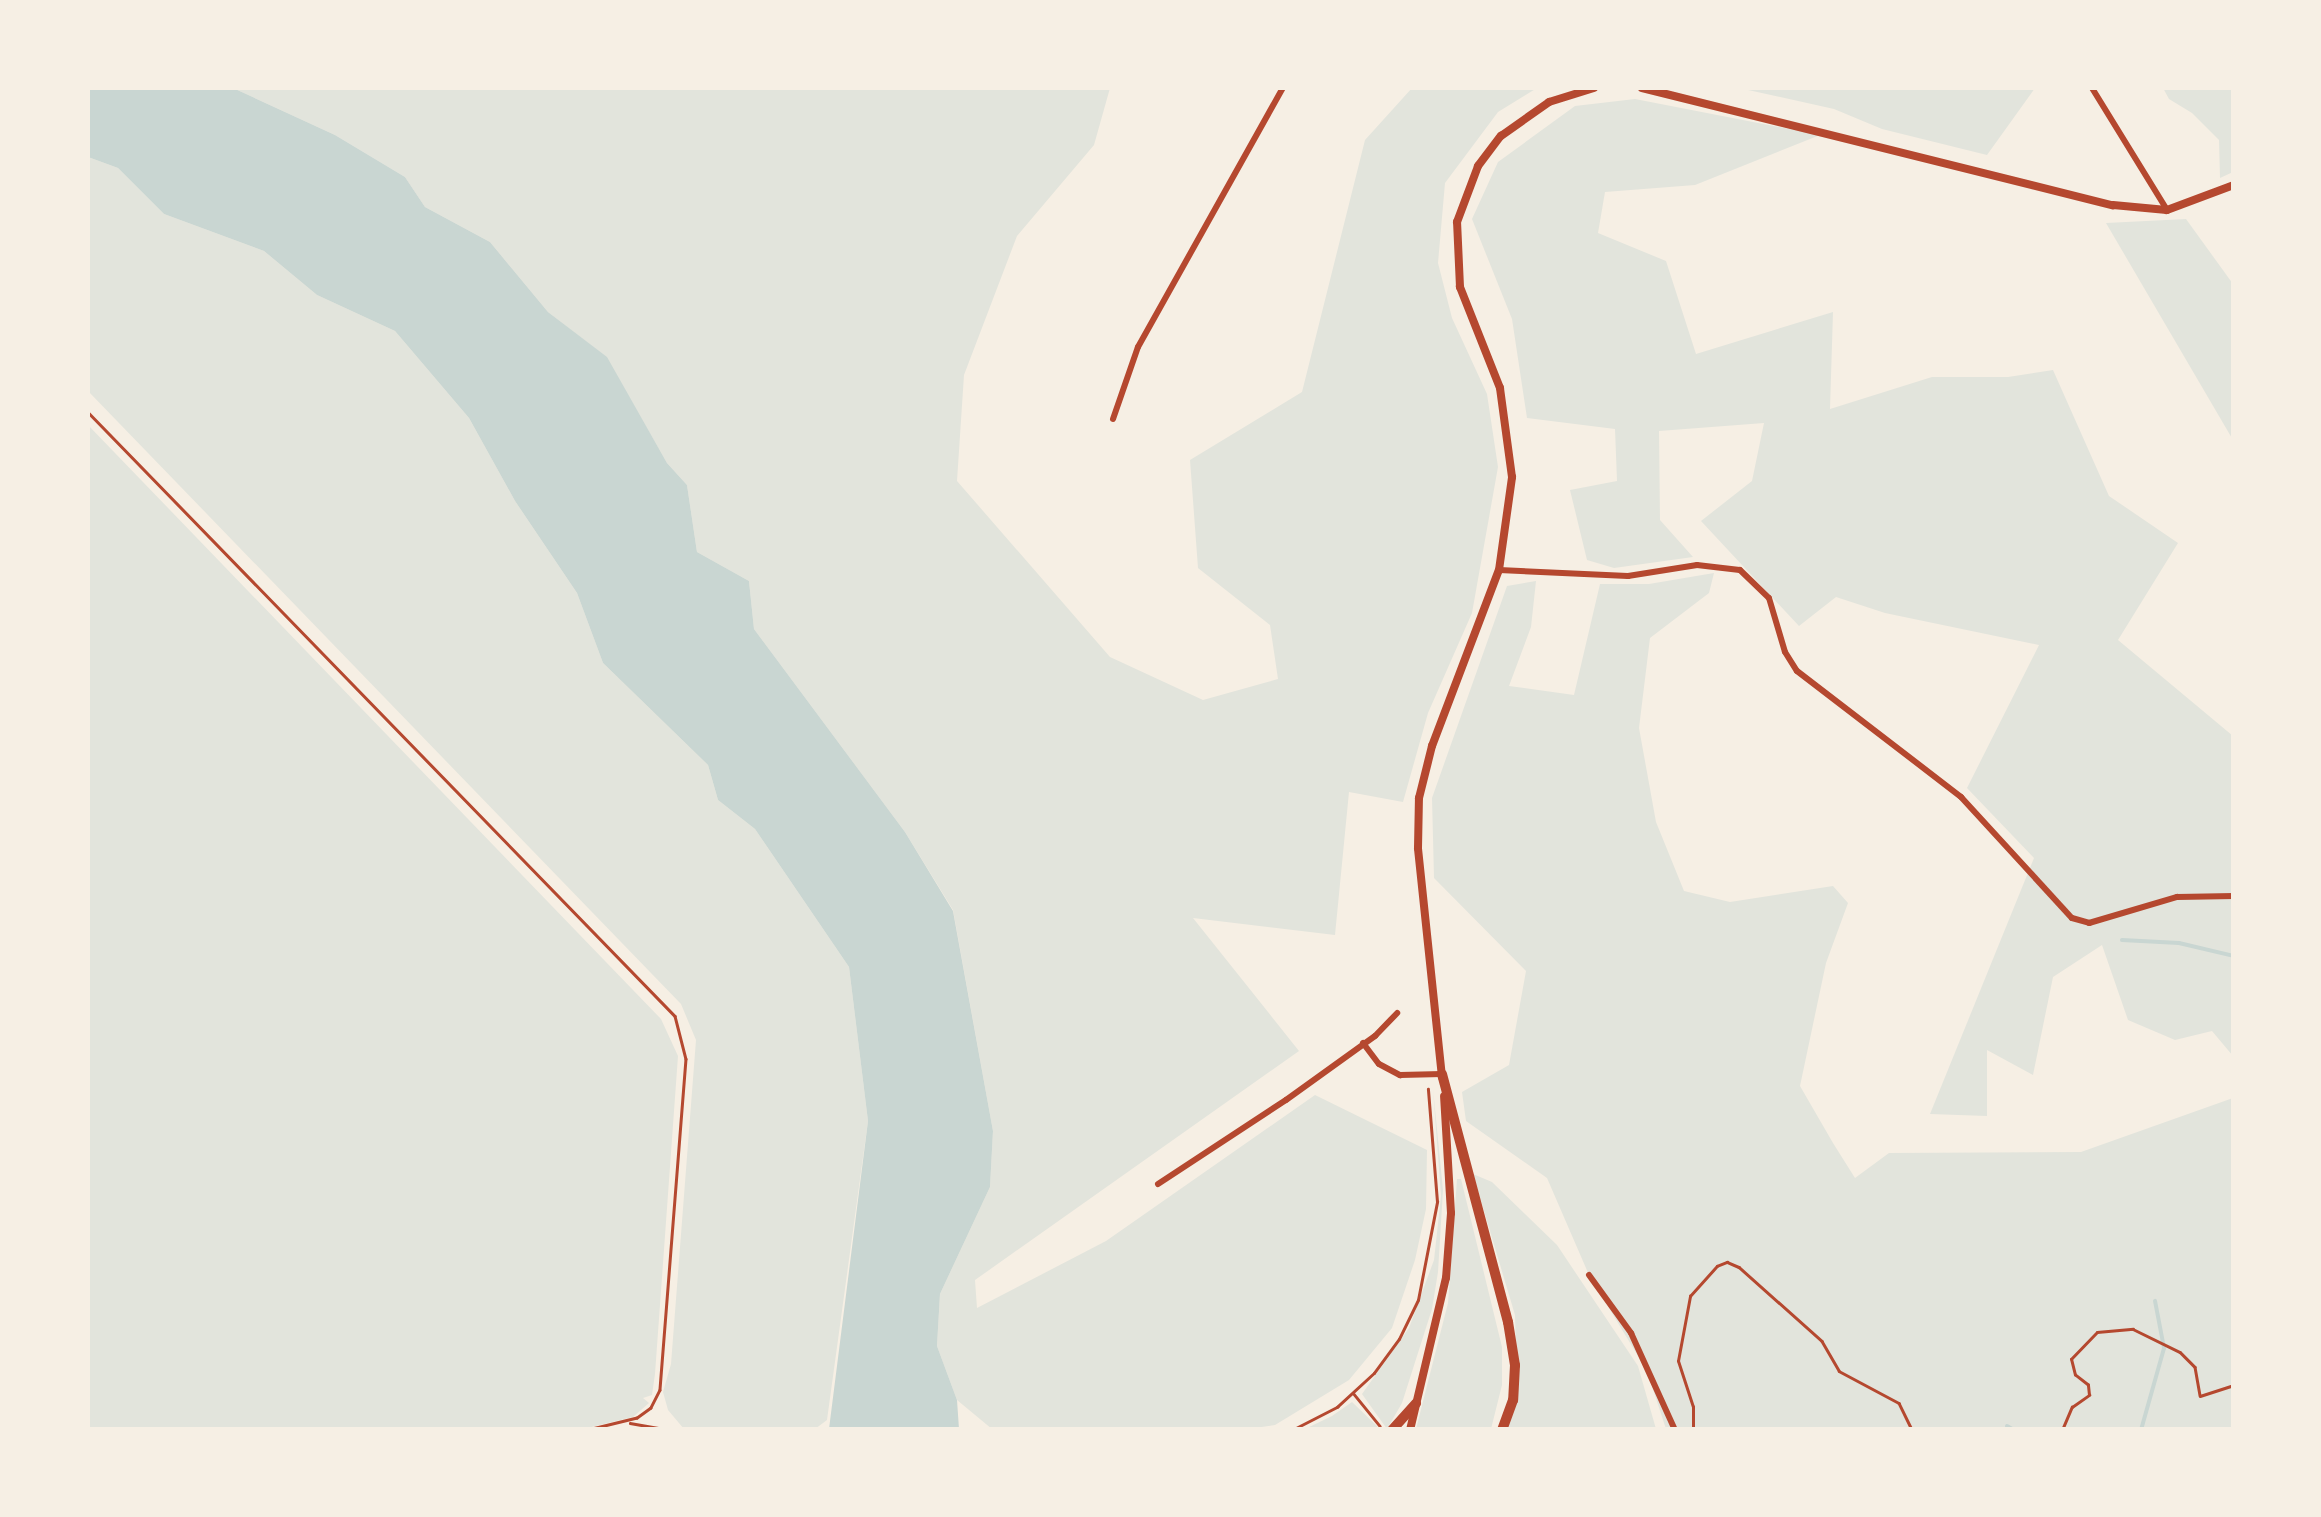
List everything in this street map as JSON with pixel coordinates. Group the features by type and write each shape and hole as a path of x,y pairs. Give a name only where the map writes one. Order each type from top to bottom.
{"main road":[{"path":"1442,1074 1508,1322 1515,1365 1513,1400 1502,1430"},
{"path":"1392,1430 1416,1403"}],"street":[{"path":"1113,419 1138,347 1283,88"},
{"path":"1410,1430 1440,1310 1449,1246 1450,1178 1418,848 1420,798 1432,746 1500,570 1511,502 1510,442 1494,370 1460,287 1457,222 1468,184 1501,136 1530,112 1594,88"},
{"path":"1642,88 2113,205 2168,210 2234,186"},
{"path":"2092,88 2168,210"},
{"path":"1500,570 1612,576 1697,565 1740,570 1769,598 1785,652 1797,670 1961,798 2072,918 2089,923 2177,897 2234,896"},
{"path":"1158,1184 1364,1044 1398,1013"},
{"path":"1364,1044 1379,1064 1400,1075 1442,1074"},
{"path":"1589,1274 1631,1333 1675,1430"}],"path":[{"path":"88,412 675,1016 686,1059 664,1364 656,1401 643,1414 588,1430"},
{"path":"1292,1430 1337,1407 1374,1373 1399,1339 1428,1266 1438,1202 1428,1090"},
{"path":"1693,1430 1693,1407 1678,1360 1690,1296 1717,1266 1727,1262 1739,1267 1822,1341 1839,1372 1899,1403 1912,1430"},
{"path":"2062,1430 2072,1407 2089,1394 2088,1385 2075,1375 2071,1359 2089,1336 2125,1328 2164,1344 2192,1361 2200,1396 2234,1386"},
{"path":"1353,1392 1383,1430"},
{"path":"624,1422 669,1430"}],"shaded area":[{"path":"88,88 233,88 335,135 405,177 425,207 490,242 548,312 607,357 667,463 687,485 697,552 749,581 754,629 905,832 953,911 993,1131 990,1187 940,1294 937,1346 957,1400 959,1429 829,1429 868,1121 849,967 755,829 718,800 708,765 603,663 577,593 515,501 469,418 395,331 317,295 264,251 164,214 118,168 88,157"},
{"path":"233,88 1110,88 1094,145 1017,236 964,375 957,481 1110,657 1203,700 1278,679 1270,625 1198,568 1190,460 1302,392 1365,140 1412,88 1537,88 1498,112 1445,183 1438,263 1452,318 1487,394 1498,467 1472,613 1428,713 1403,802 1349,792 1335,935 1193,918 1299,1051 975,1280 977,1308 1106,1241 1315,1095 1427,1150 1426,1209 1415,1260 1392,1328 1349,1380 1275,1425 1241,1430 992,1429 957,1400 937,1346 940,1294 990,1187 993,1131 953,910 905,832 754,629 749,581 697,552 687,485 667,463 606,357 548,312 490,242 425,207 405,177 335,135"},
{"path":"1739,88 2035,88 1987,155 1882,129 1834,109"},
{"path":"2163,88 2233,88 2233,172 2220,178 2219,140 2192,113 2169,99"},
{"path":"1635,99 1820,135 1695,185 1605,192 1598,233 1666,261 1696,354 1833,312 1830,409 1932,377 2008,377 2053,370 2109,496 2178,543 2118,640 2233,736 2233,1056 2212,1031 2175,1040 2128,1020 2102,945 2053,977 2033,1075 1987,1050 1987,1116 1930,1114 2034,858 1967,788 2039,645 1885,613 1836,597 1799,626 1701,521 1752,481 1764,423 1659,431 1660,520 1693,557 1614,568 1587,560 1570,490 1617,481 1615,429 1527,418 1512,319 1472,219 1498,162 1575,106"},
{"path":"88,157 118,168 164,214 264,251 317,295 395,331 469,418 515,501 577,593 603,663 708,765 718,800 755,829 849,967 868,1121 827,1420 815,1429 684,1429 668,1410 663,1392 671,1364 696,1040 681,1004 88,391"},
{"path":"2186,219 2233,284 2233,440 2106,223"},
{"path":"88,425 661,1019 678,1056 655,1374 652,1395 643,1398 649,1403 633,1417 579,1430 88,1429"},
{"path":"1714,573 1709,593 1650,638 1639,728 1656,822 1684,891 1730,902 1833,886 1848,903 1826,963 1800,1086 1833,1143 1855,1178 1889,1153 2081,1152 2233,1098 2233,1429 1666,1429 1647,1371 1589,1275 1547,1178 1466,1121 1462,1092 1509,1065 1526,971 1434,878 1432,798 1507,586 1536,581 1531,627 1509,686 1574,695 1600,584 1649,584"},
{"path":"1433,1089 1443,1190 1438,1272 1432,1309 1402,1403 1387,1429 1362,1394 1409,1328 1434,1260 1441,1196"},
{"path":"1473,1174 1492,1182 1557,1245 1638,1366 1656,1429 1505,1429 1517,1390 1515,1315"},
{"path":"1457,1179 1461,1179 1502,1347 1502,1385 1491,1429 1416,1429 1448,1303"},
{"path":"1352,1402 1380,1429 1305,1429 1332,1416"}],"waterway":[{"path":"2122,940 2179,943 2234,956"},
{"path":"2141,1430 2164,1348 2155,1301"},
{"path":"2007,1426 2014,1430"}]}
